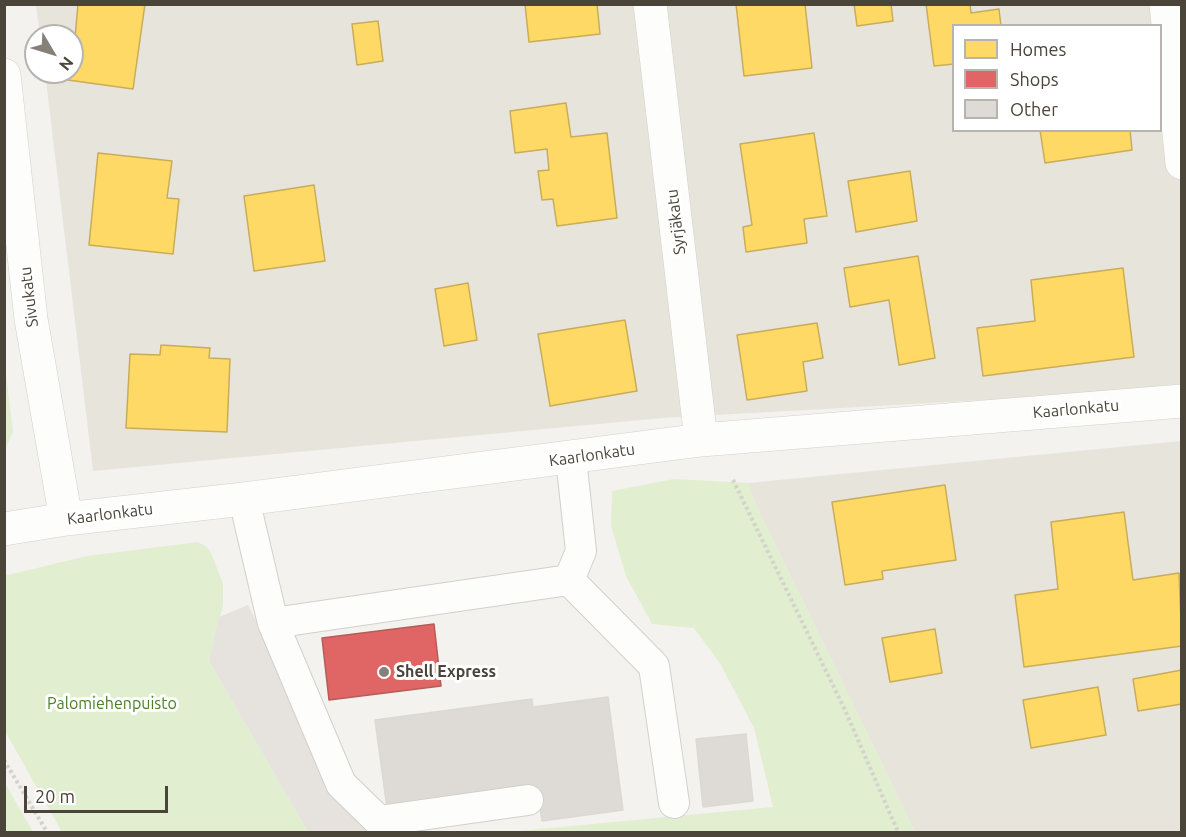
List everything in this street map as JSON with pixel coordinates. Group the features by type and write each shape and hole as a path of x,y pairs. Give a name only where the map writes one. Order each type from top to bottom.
{"street":[{"name":"Syrjäkatu","path":"650,4 701,440"},
{"path":"1166,4 1182,163"},
{"name":"Sivukatu","path":"4,75 31,319 66,519"},
{"name":"Kaarlonkatu","path":"4,529 66,519 244,499 701,440 1182,401"}],"lane":[{"path":"569,580 581,551 571,458"},
{"path":"244,499 273,623 341,784 379,821 528,800"},
{"path":"273,623 569,580"},
{"path":"569,580 654,666 674,803"}],"path":[{"path":"730,476 840,700 898,832"},
{"path":"4,760 47,832"}],"shaded area":[{"path":"36,5 1181,5 1181,389 663,418 93,471 46,84 84,84 84,24 38,24"},
{"path":"1181,441 1181,832 915,832 755,503 748,483"},
{"path":"248,605 366,832 308,832 209,661 219,617"}],"green space":[{"path":"4,357 13,432 5,449 4,449"},
{"path":"674,479 748,483 755,503 915,832 508,832 773,807 754,728 721,665 694,628 652,624 626,576 611,526 612,491"},
{"name":"Palomiehenpuisto","path":"198,542 207,547 212,555 223,584 223,605 209,661 308,832 62,832 5,731 4,576 87,556"},
{"path":"5,783 33,832 5,832"}],"building: Homes":[{"path":"78,4 145,4 133,89 84,82 84,24 76,24"},
{"path":"525,4 597,4 600,34 529,42"},
{"path":"736,4 805,4 812,68 744,76"},
{"path":"854,4 891,4 893,21 857,26"},
{"path":"926,4 970,4 971,13 999,9 1001,24 952,24 952,64 934,66"},
{"path":"378,21 383,61 357,65 352,24"},
{"path":"566,103 571,137 607,133 617,218 557,226 553,199 542,200 538,171 549,170 547,149 515,153 510,111"},
{"path":"1040,132 1130,132 1132,150 1045,163"},
{"path":"814,133 827,216 804,219 807,243 746,252 743,227 752,225 740,144"},
{"path":"98,153 172,161 167,198 179,199 173,254 89,245"},
{"path":"910,171 917,221 856,232 848,181"},
{"path":"314,185 325,261 254,271 244,196"},
{"path":"918,256 935,358 899,365 889,300 850,307 844,268"},
{"path":"1123,268 1134,357 983,376 977,328 1035,321 1031,280"},
{"path":"468,283 477,340 444,346 435,289"},
{"path":"625,320 637,391 550,406 538,334"},
{"path":"817,323 823,358 803,362 807,391 747,400 737,335"},
{"path":"161,345 210,348 209,358 230,359 227,432 126,428 130,354 160,355"},
{"path":"945,485 956,560 882,571 883,579 845,585 832,502"},
{"path":"1124,512 1133,580 1179,573 1182,646 1024,667 1015,595 1058,589 1051,522"},
{"path":"935,629 942,673 890,682 882,638"},
{"path":"1182,670 1182,704 1138,711 1133,679"},
{"path":"1098,687 1106,735 1031,748 1023,700"}],"building: Shops":[{"path":"434,624 441,686 329,700 322,638"}],"building: Other":[{"path":"608,697 623,810 542,821 537,787 387,808 375,720 532,699 533,707"},
{"path":"746,734 753,801 703,807 696,739"}],"place":[{"name":"Shell Express","path":"384,672"}]}
